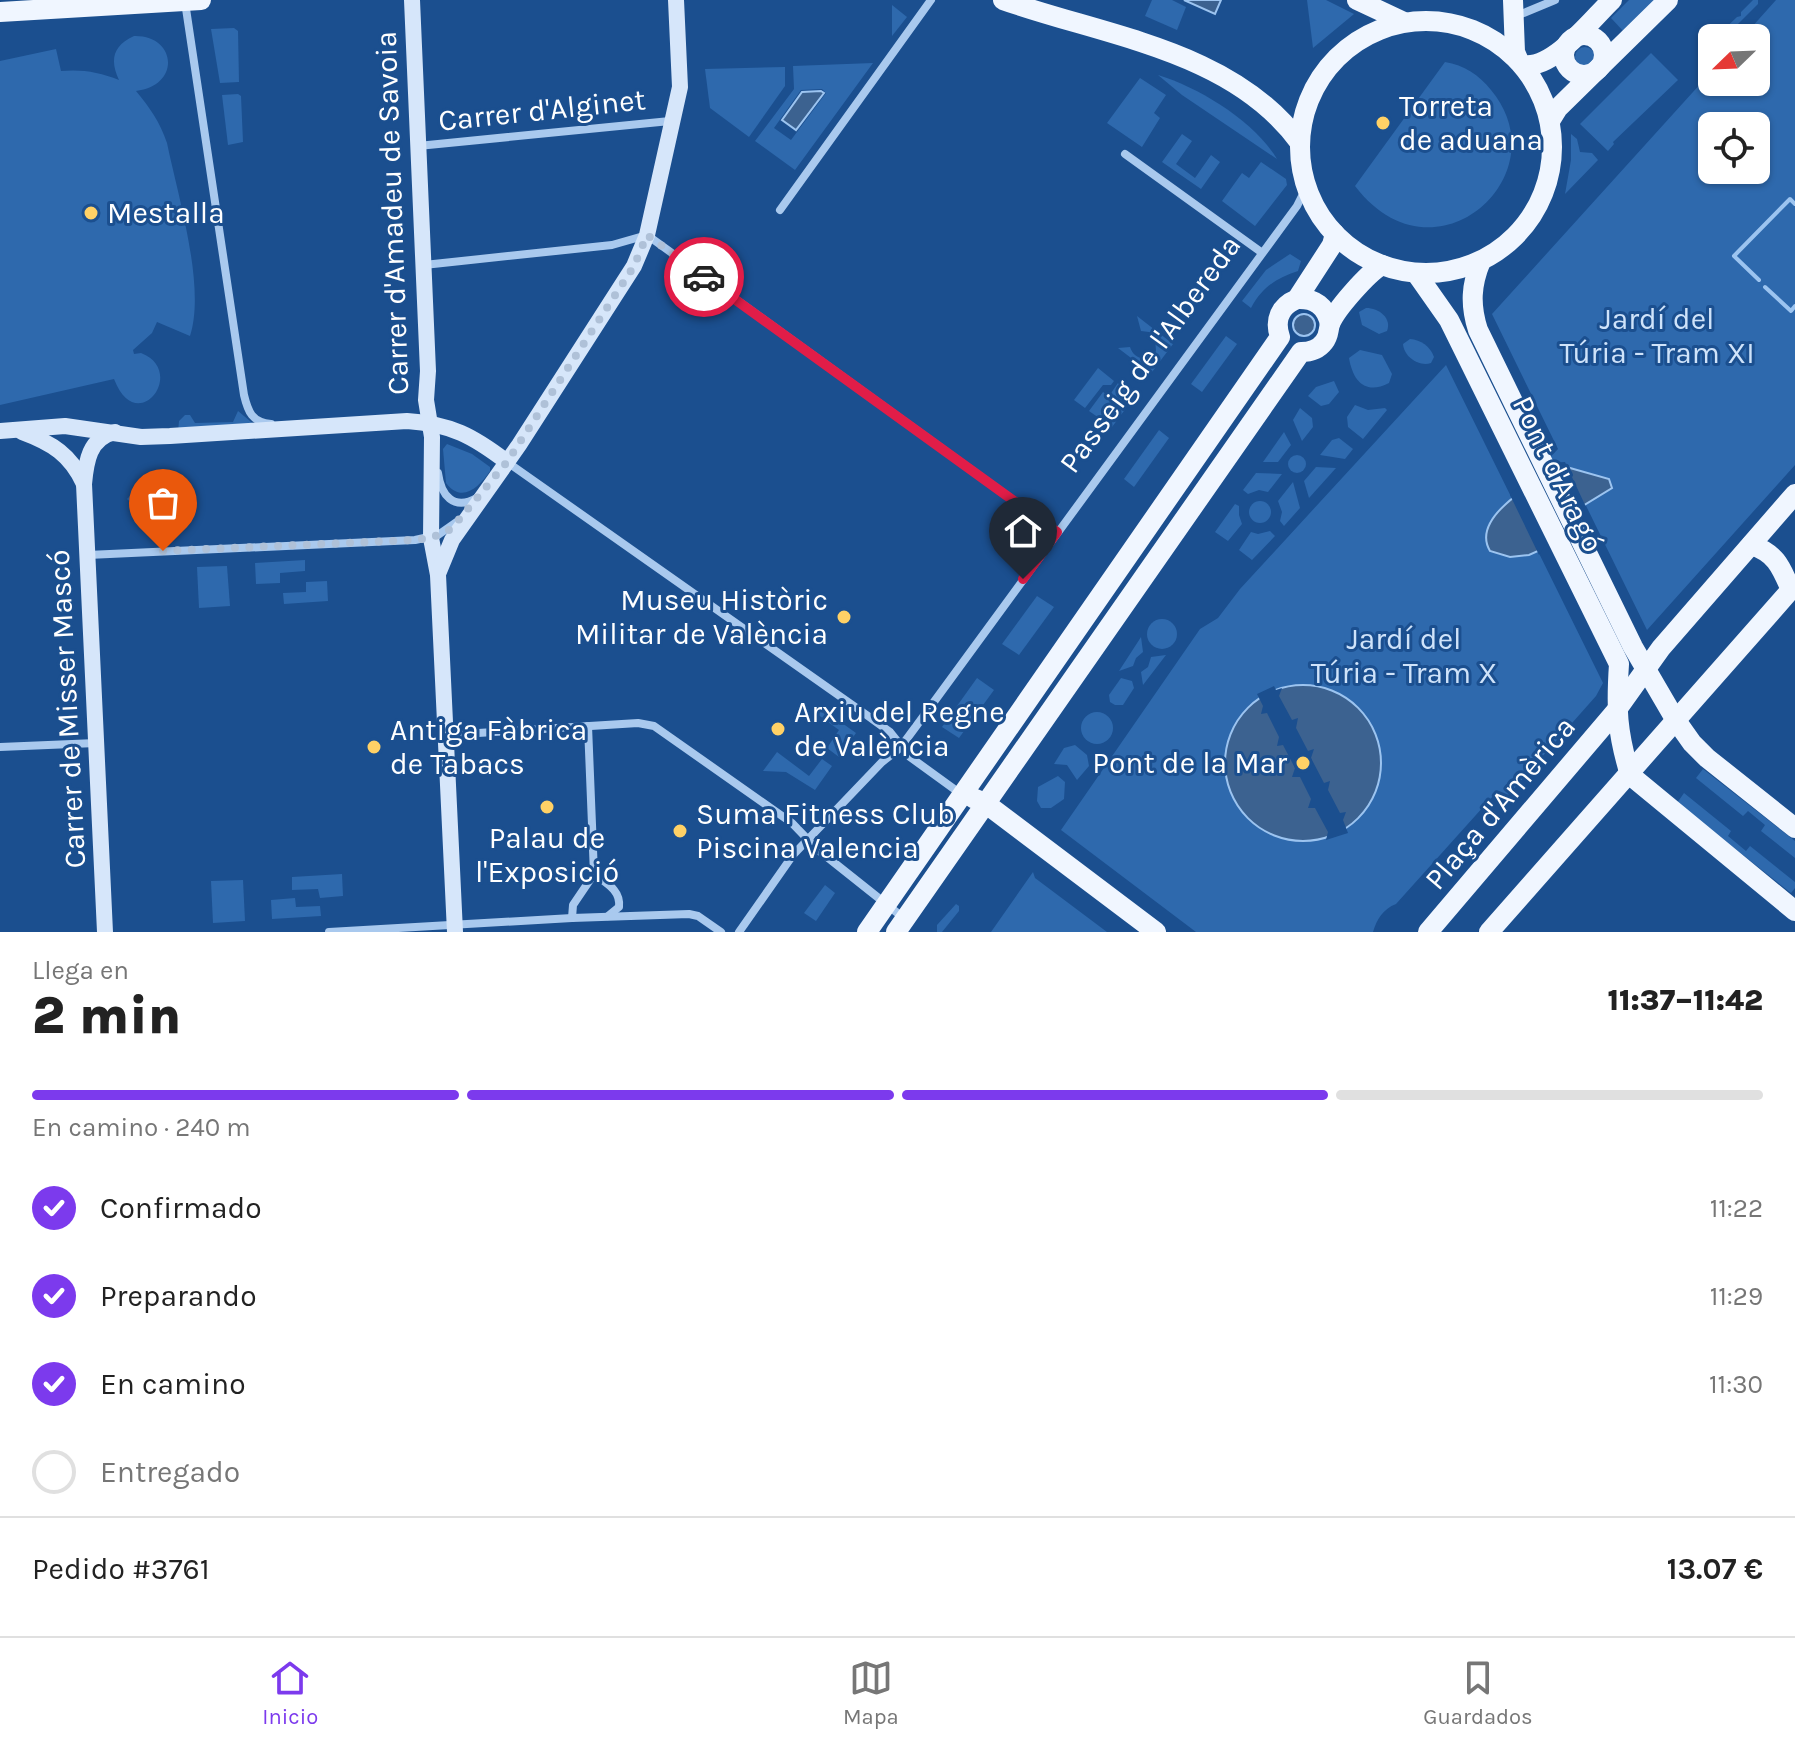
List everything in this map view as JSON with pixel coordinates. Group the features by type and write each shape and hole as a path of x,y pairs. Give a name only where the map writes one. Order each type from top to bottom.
{"main road":[{"path":"1003,0 1119,35 1203,66 1263,105 1289,128 1300,143"},
{"path":"1357,0 1404,22"},
{"path":"1513,9 1521,62 1541,92 1552,136 1549,179 1530,219 1499,250 1456,270 1416,273 1382,265 1359,253 1335,234 1312,200 1305,182 1300,143 1302,123 1311,94 1340,54 1373,32 1404,22 1451,22 1488,36 1521,62 1532,67 1547,61 1571,41 1612,0"},
{"path":"1550,121 1558,108 1668,0"},
{"path":"0,12 190,1"},
{"path":"1583,35 1601,44 1604,57 1598,69 1581,75 1570,69 1565,58 1571,41 1583,35"},
{"path":"1297,299 1332,245 1335,234"},
{"name":"Pont d'Aragó","path":"1481,261 1472,288 1478,330 1645,667"},
{"path":"1330,324 1325,309 1319,304 1313,300 1297,299 1279,314 1277,330 1289,347 1301,352 1316,349 1327,338 1330,324 1363,279 1382,265"},
{"name":"Pont d'Aragó","path":"1416,273 1439,303 1462,347 1619,664 1616,711"},
{"path":"867,932 1280,337"},
{"path":"900,925 1301,352"},
{"name":"Plaça d'Amèrica","path":"1428,932 1616,711 1645,667 1795,494"},
{"path":"1489,932 1793,588 1779,561 1767,550 1751,545"},
{"path":"1131,595 1116,595 1110,585 1117,570 1129,559 1139,561 1145,570 1144,577"},
{"path":"1645,667 1692,743 1795,828"},
{"name":"Plaça d'Amèrica","path":"1616,711 1630,775"},
{"path":"1630,775 1795,911"},
{"path":"962,794 985,803 1156,932"}],"street":[{"name":"Carrer d'Amadeu de Savoia","path":"412,0 428,371 426,400 431,430 431,538 438,575"},
{"path":"88,555 431,538 452,528 507,462 634,266 647,235 680,87 676,0"},
{"path":"780,210 931,0"},
{"path":"1513,9 1555,0"},
{"path":"190,1 249,414 263,423 332,427"},
{"name":"Carrer d'Alginet","path":"418,146 670,121"},
{"path":"1125,154 1261,252"},
{"name":"Passeig de l'Albereda","path":"739,932 793,855 882,762 900,748 1301,200 1305,182"},
{"path":"424,265 612,245 647,235"},
{"path":"647,235 1057,532"},
{"path":"9,431 65,426 141,437 407,421 431,430 465,433 868,716 890,732 900,748 962,794"},
{"path":"431,430 442,492 462,502 479,496"},
{"path":"9,431 51,443 78,470 84,484"},
{"path":"84,484 87,460 97,440 116,432"},
{"path":"455,929 438,575 449,545 493,480"},
{"name":"Carrer de Misser Mascó","path":"84,484 105,932"},
{"path":"446,735 638,723 663,730 792,823 886,905 900,925"},
{"path":"572,918 573,905 594,874 588,726"},
{"path":"0,747 96,743"},
{"path":"594,874 616,891 620,900 615,912 607,916"},
{"path":"329,932 455,929 607,916 693,915 721,932"}],"green space":[{"path":"1152,0 1172,0 1186,7 1177,30 1145,16"},
{"path":"1307,0 1326,0 1354,14 1313,48"},
{"path":"1629,0 1659,0 1625,33 1611,18"},
{"path":"1753,0 1758,0 1758,4 1738,24 1730,24 1741,16"},
{"name":"Jardí del Túria - Tram XI","path":"1776,0 1795,0 1795,465 1647,630 1567,467 1537,471 1558,449 1492,314 1698,86 1698,96 1770,96 1770,24 1755,24"},
{"path":"892,5 907,17 892,36"},
{"path":"234,28 238,31 239,82 220,83 211,29"},
{"name":"Mestalla","path":"134,36 159,43 168,61 161,80 136,91 154,116 167,143 189,241 195,293 190,336 157,322 152,333 133,350 134,354 141,353 154,362 160,373 154,395 145,402 135,403 124,396 114,379 0,405 0,61 56,49 61,71 90,72 119,80 114,67 117,49"},
{"path":"1581,47 1589,47 1595,57 1589,67 1581,67 1575,61 1575,53"},
{"path":"1651,53 1678,80 1613,142 1608,151 1580,124"},
{"path":"1445,62 1471,72 1491,90 1509,123 1511,155 1500,185 1479,209 1451,224 1420,227 1386,215 1355,186"},
{"path":"873,63 795,170 755,141 794,89 793,66","holes":["822,89 826,93 791,140 774,128 801,90"]},
{"path":"785,67 785,86 749,137 710,108 705,69"},
{"path":"1158,75 1191,88 1225,108 1255,132 1277,159 1182,95"},
{"path":"1140,78 1166,95 1154,113 1160,118 1142,147 1107,123"},
{"path":"222,95 241,96 243,142 228,145"},
{"path":"1182,134 1192,141 1176,164 1195,178 1211,155 1220,162 1201,189 1162,162"},
{"path":"1571,134 1577,139 1580,152 1592,153 1598,160 1565,194 1571,160"},
{"path":"1261,162 1286,179 1287,185 1255,226 1222,201 1242,173 1249,178"},
{"path":"1290,254 1301,261 1298,271 1271,284 1251,308 1242,301 1266,270"},
{"path":"1366,308 1383,315 1388,322 1387,331 1379,334 1362,325 1359,312"},
{"path":"1137,316 1173,344 1149,376 1118,348 1130,347 1135,355 1142,358 1156,351 1155,337 1141,331"},
{"path":"1226,336 1237,344 1202,392 1191,384"},
{"path":"1410,339 1428,347 1434,357 1431,363 1422,364 1409,357 1403,344"},
{"path":"1360,350 1382,355 1392,374 1389,383 1374,388 1357,380 1349,358"},
{"name":"Jardí del Túria - Tram X","path":"1446,365 1603,683 1596,696 1502,802 1493,796 1396,904 1384,912 1373,932 1196,932 1061,830 1200,629 1218,618 1240,589"},
{"path":"1098,368 1114,381 1111,385 1103,385 1085,408 1074,400"},
{"path":"1334,381 1339,392 1329,404 1321,406 1308,396 1316,387"},
{"path":"1118,383 1135,396 1112,427 1089,411 1103,392 1109,396"},
{"path":"1355,405 1368,410 1387,410 1363,439 1348,427 1347,417"},
{"path":"1300,408 1312,418 1313,427 1302,441 1293,420"},
{"path":"238,411 256,426 178,432 179,421 185,415 190,415 195,423 233,422"},
{"path":"1159,430 1169,438 1134,487 1124,479"},
{"path":"1284,432 1291,445 1278,462 1263,462"},
{"path":"1339,438 1353,449 1345,459 1320,455 1332,440"},
{"path":"447,444 472,454 490,467 486,477 470,491 458,492 446,483 443,449"},
{"path":"1293,455 1301,455 1306,464 1304,471 1293,473 1288,468 1288,460"},
{"path":"1316,467 1336,468 1309,498 1304,481"},
{"path":"1256,473 1282,474 1268,492 1259,490 1248,494 1243,490"},
{"path":"146,480 149,519 127,499"},
{"path":"1293,482 1300,508 1284,526 1280,521 1282,512 1278,501"},
{"path":"1260,501 1268,504 1271,512 1268,520 1260,523 1252,520 1249,512 1252,504"},
{"path":"1235,504 1239,506 1242,524 1228,541 1215,532"},
{"path":"1270,531 1275,536 1252,560 1239,550 1251,532"},
{"path":"305,560 305,571 280,573 280,583 256,584 255,563"},
{"path":"227,566 230,606 199,608 197,567"},
{"path":"327,581 328,601 284,604 283,593 306,592 306,582"},
{"path":"1037,596 1054,607 1019,655 1002,644"},
{"path":"1162,619 1168,620 1176,628 1176,640 1168,648 1162,649 1156,648 1148,640 1147,634 1148,628 1156,620"},
{"path":"1141,637 1143,652 1133,666 1119,671"},
{"path":"1166,655 1143,685 1141,672 1148,667 1151,657"},
{"path":"977,678 994,690 959,738 942,727"},
{"path":"1121,678 1132,681 1134,688 1123,705 1115,705 1110,702 1109,695"},
{"path":"821,708 856,733 839,757 827,748 839,730 817,714"},
{"path":"1097,712 1108,717 1113,728 1108,739 1097,744 1086,739 1081,728 1086,717"},
{"path":"1075,745 1087,755 1089,766 1077,780 1067,765 1054,764 1064,748"},
{"path":"777,752 809,776 822,759 832,766 815,790 786,772 763,771"},
{"path":"1703,769 1795,841 1795,858 1761,831 1765,825 1748,811 1743,816 1696,778"},
{"path":"1058,776 1065,782 1064,799 1051,808 1041,808 1037,801 1038,787"},
{"path":"1684,793 1731,831 1728,836 1746,851 1750,846 1795,882 1791,893 1677,803"},
{"path":"1033,872 1035,878 1107,932 991,932"},
{"path":"342,874 343,896 320,898 318,889 292,890 292,877"},
{"path":"243,880 245,921 213,923 211,881"},
{"path":"825,885 835,893 816,921 804,913"},
{"path":"295,898 296,907 320,906 321,916 272,919 271,900"},
{"path":"956,904 959,911 942,932 937,932 937,925"}],"shaded area":[{"path":"1184,0 1221,0 1215,14"},
{"path":"802,92 824,93 796,130 782,120"},
{"path":"1304,314 1312,317 1315,325 1312,333 1304,336 1296,333 1293,325 1296,317"},
{"path":"1563,466 1609,479 1612,488 1555,523 1538,551 1510,557 1490,551 1486,538 1489,525 1498,512 1524,490"},
{"path":"1303,685 1333,691 1358,708 1375,733 1381,763 1375,793 1358,818 1333,835 1303,841 1273,835 1248,818 1231,793 1225,763 1231,733 1248,708 1273,691"}],"pier":[{"path":"1565,462 1586,507 1558,526 1539,555 1510,495 1535,468 1546,463"},
{"path":"1274,686 1276,690 1282,688 1279,696 1292,720 1298,718 1296,728 1308,751 1314,749 1311,758 1324,783 1330,781 1328,790 1340,813 1346,812 1343,820 1348,833 1326,840 1328,832 1315,808 1308,808 1311,799 1300,777 1292,777 1295,768 1283,745 1277,746 1279,737 1267,713 1261,714 1263,706 1257,694"}],"waterway":[{"path":"1759,280 1734,256 1790,199 1795,204"},
{"path":"1765,287 1791,311 1795,306"}],"way so far":[{"path":"163,551 415,540 445,532 452,528 507,462 634,266 647,235 704,277"}],"place":[{"name":"Torreta de aduana","path":"1383,123"},
{"name":"Mestalla","path":"91,213"},
{"name":"Museu Històric Militar de València","path":"844,617"},
{"name":"Arxiu del Regne de València","path":"778,729"},
{"name":"Antiga Fàbrica de Tabacs","path":"374,747"},
{"name":"Pont de la Mar","path":"1303,763"},
{"name":"Palau de l'Exposició","path":"547,807"},
{"name":"Suma Fitness Club Piscina Valencia","path":"680,831"}],"route":[{"path":"704,277 1057,532 1023,579"}]}
